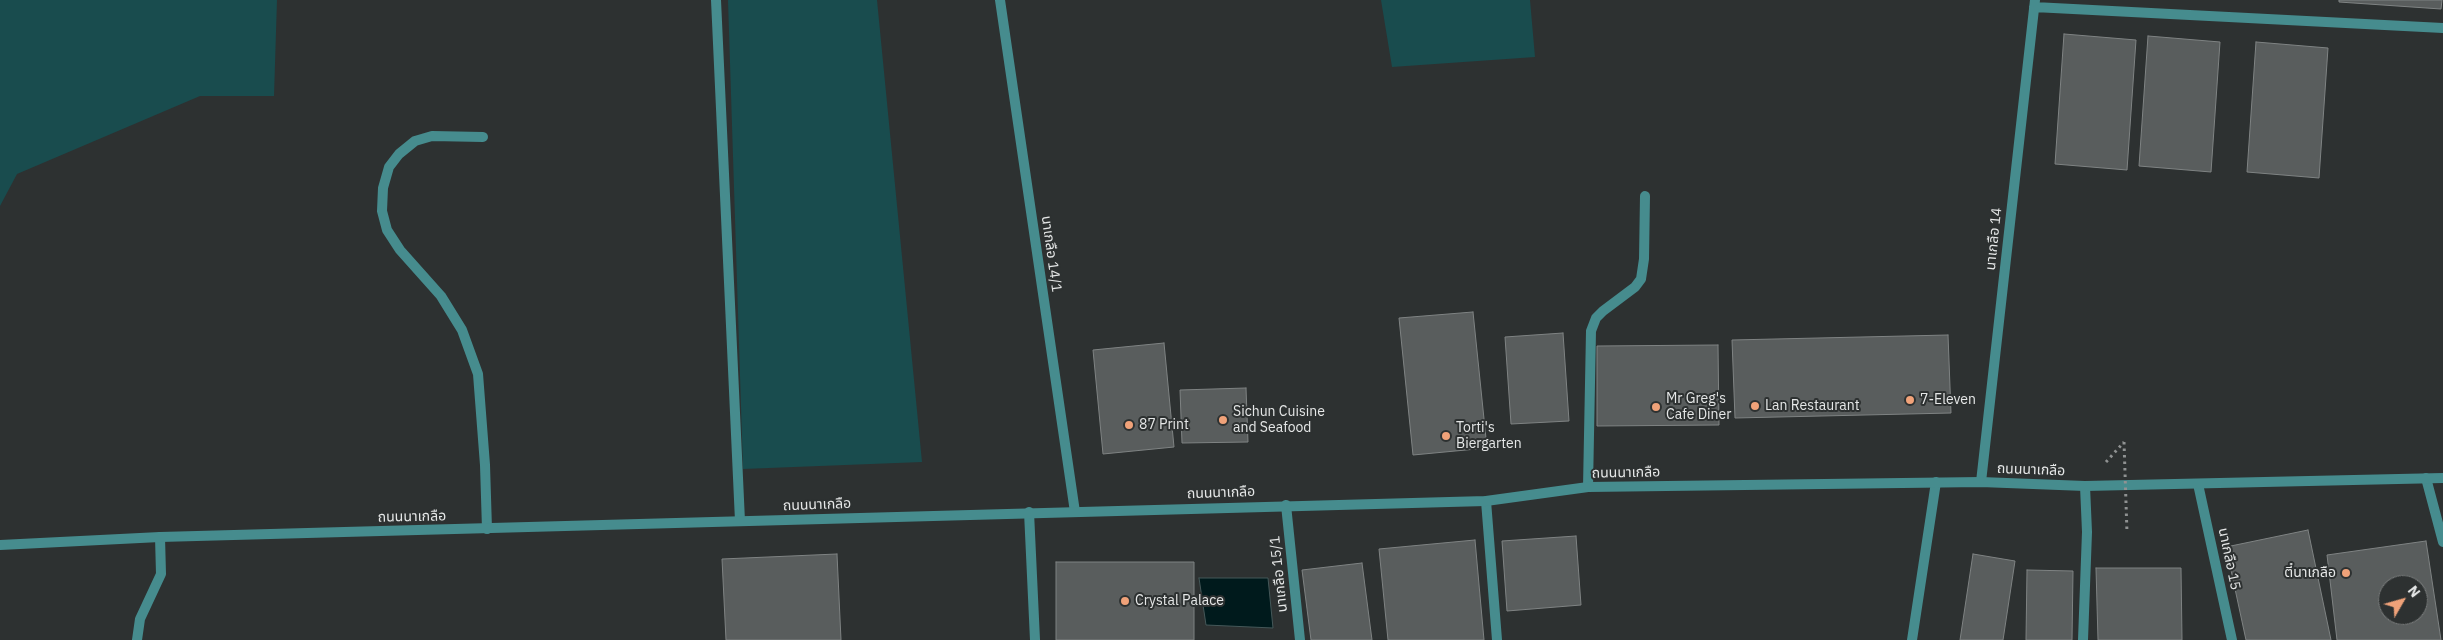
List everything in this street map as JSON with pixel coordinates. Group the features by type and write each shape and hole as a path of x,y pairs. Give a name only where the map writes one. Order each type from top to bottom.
{"street":[{"path":"716,0 740,521"},
{"name":"นาเกลือ 14/1","path":"1000,0 1075,512"},
{"path":"2035,3 2443,28"},
{"name":"นาเกลือ 14","path":"1981,482 2035,3"},
{"path":"483,138 432,136 415,142 399,154 389,167 383,188 382,211 387,230 400,250 441,296 462,330 478,374 485,465 487,529"},
{"path":"1588,487 1591,330 1596,318 1641,279 1644,259 1645,196"},
{"path":"2426,478 2443,542"},
{"name":"ถนนนาเกลือ","path":"0,545 160,537 1486,501 1588,487 1936,482 2085,486 2443,478"},
{"path":"1912,640 1936,482"},
{"name":"นาเกลือ 15","path":"2198,484 2232,640"},
{"path":"2083,640 2087,532 2085,486"},
{"path":"1486,501 1498,640"},
{"name":"นาเกลือ 15/1","path":"1286,505 1300,640"},
{"path":"1029,512 1035,640"},
{"path":"137,640 140,619 161,574 160,537"}],"path":[{"path":"2124,442 2126,533"}],"shaded area":[{"path":"0,0 277,0 274,96 200,96 17,174 0,206"},
{"path":"728,0 877,0 922,462 743,469"},
{"path":"1381,0 1530,0 1535,57 1392,67"},
{"path":"1199,578 1268,578 1273,628 1206,625"}],"building":[{"path":"2339,0 2442,0 2441,9 2339,2"},
{"path":"2064,34 2136,40 2127,170 2055,164"},
{"path":"2148,36 2220,42 2211,172 2139,166"},
{"path":"2256,42 2328,48 2319,178 2247,172"},
{"path":"1473,312 1487,448 1413,455 1399,318"},
{"path":"1563,333 1569,421 1511,424 1505,337"},
{"path":"1948,335 1951,413 1735,418 1732,340"},
{"path":"1164,343 1174,447 1103,454 1093,350"},
{"path":"1718,345 1719,425 1597,426 1597,346"},
{"path":"1246,388 1248,442 1182,443 1180,390"},
{"path":"2308,530 2331,640 2246,640 2226,547"},
{"path":"1576,536 1581,605 1507,611 1502,541"},
{"path":"1475,540 1484,640 1388,640 1379,549"},
{"path":"2426,541 2441,640 2337,640 2327,555"},
{"path":"837,554 841,640 726,640 722,559"},
{"path":"1973,554 2015,561 2003,640 1960,640"},
{"name":"Crystal Palace","path":"1056,562 1194,562 1194,640 1056,640"},
{"path":"1362,563 1372,640 1311,640 1302,570"},
{"path":"2096,568 2181,568 2182,640 2098,640"},
{"path":"2027,570 2073,571 2072,640 2026,640"}],"place":[{"name":"7-Eleven","path":"1910,400"},
{"name":"Lan Restaurant","path":"1755,406"},
{"name":"Mr Greg's Cafe Diner","path":"1656,407"},
{"name":"Sichun Cuisine and Seafood","path":"1223,420"},
{"name":"87 Print","path":"1129,425"},
{"name":"Torti's Biergarten","path":"1446,436"},
{"name":"ตี๋นาเกลือ","path":"2346,573"},
{"name":"Crystal Palace","path":"1125,601"}]}
